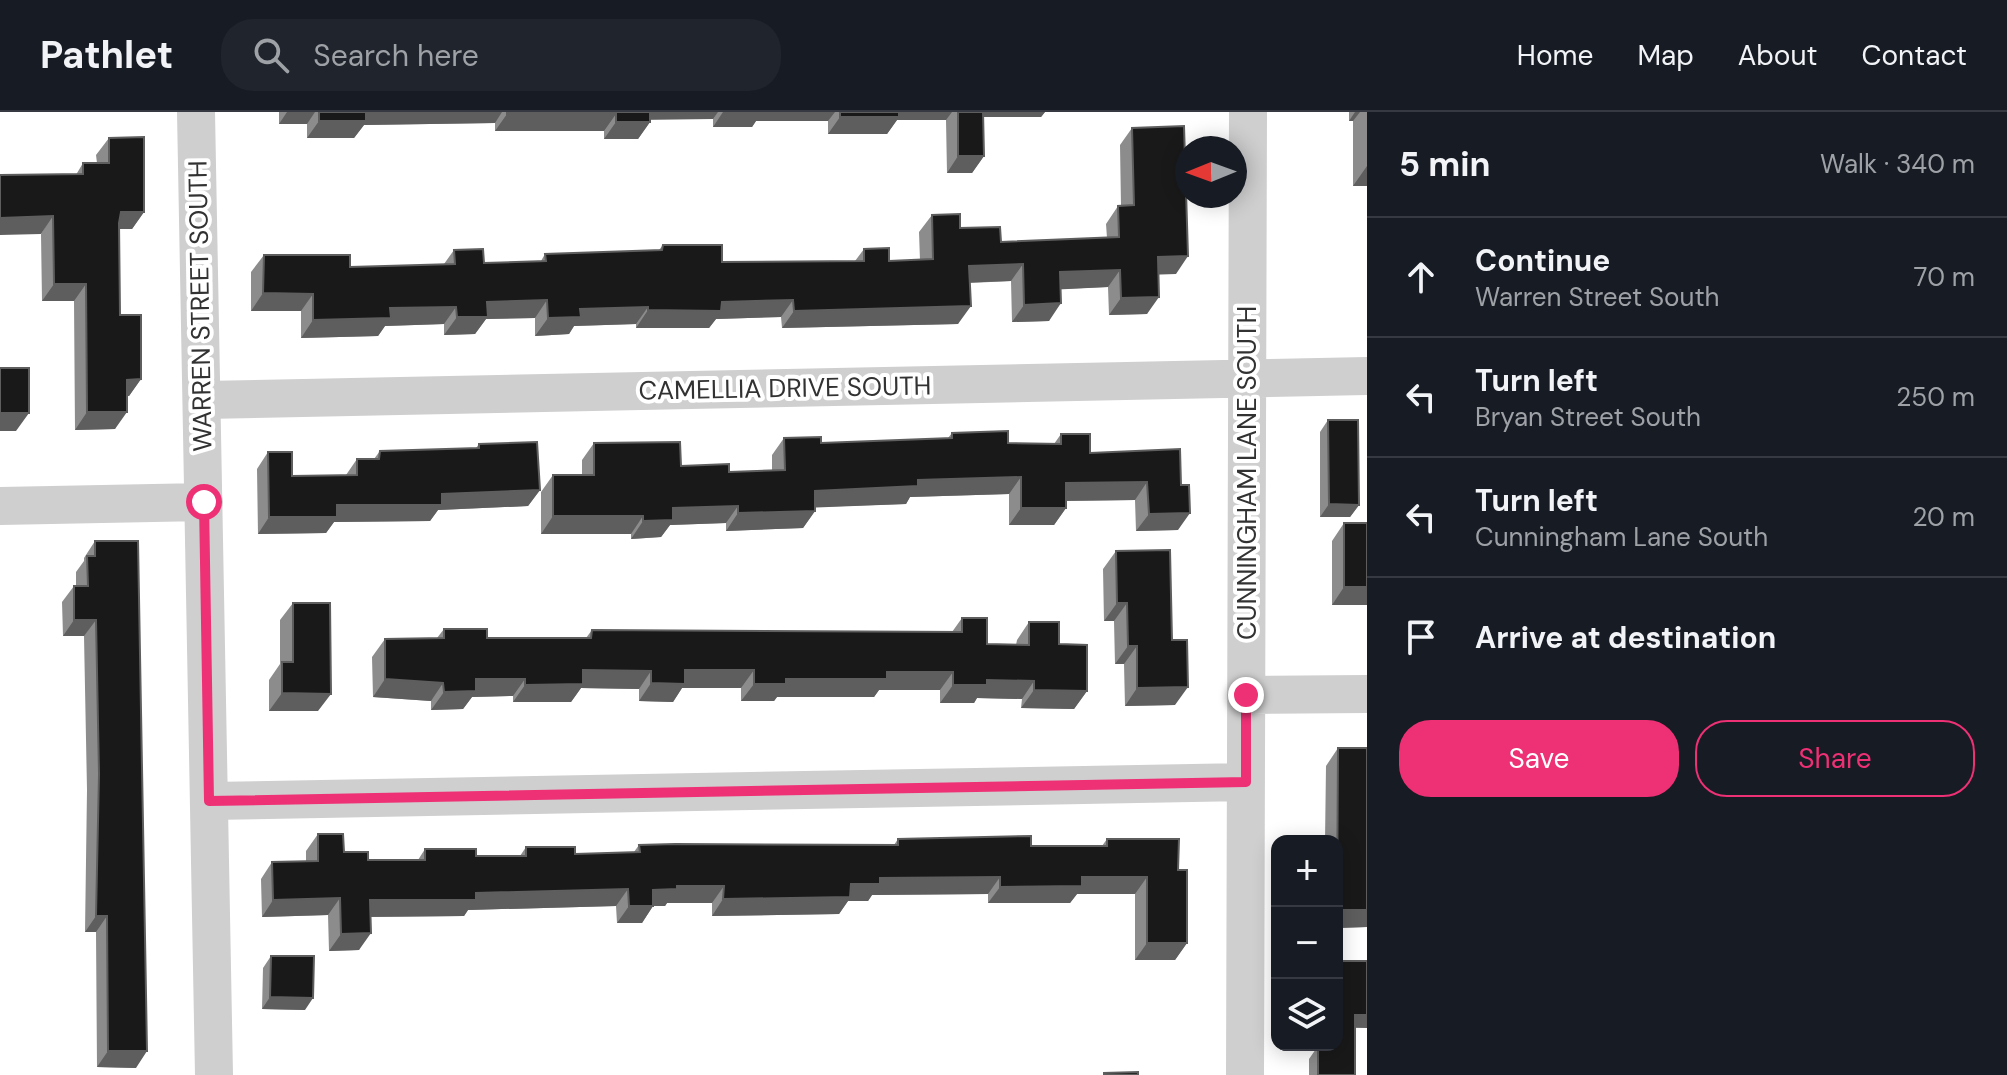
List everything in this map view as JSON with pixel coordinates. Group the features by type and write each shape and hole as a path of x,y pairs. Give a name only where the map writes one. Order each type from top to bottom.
{"street":[{"name":"WARREN STREET SOUTH","path":"196,112 204,400 214,1075"},
{"name":"CUNNINGHAM LANE SOUTH","path":"1245,1075 1248,112"},
{"name":"CAMELLIA DRIVE SOUTH","path":"204,400 1367,376"},
{"path":"0,506 204,502"},
{"path":"1246,695 1367,694"},
{"path":"209,801 1246,782"}],"building":[{"path":"319,112 366,112 366,121 319,121"},
{"path":"507,112 650,112 650,122 616,122 616,114"},
{"path":"840,112 899,112 899,117 840,117"},
{"path":"958,112 983,112 984,156 958,156"},
{"path":"1184,126 1184,136 1175,136 1175,208 1187,208 1188,256 1158,257 1159,297 1121,298 1120,270 1060,272 1061,303 1024,305 1023,264 969,266 971,306 794,311 793,300 722,302 721,311 648,310 648,307 580,309 581,317 548,318 547,300 487,302 488,317 457,317 456,307 390,308 391,318 313,320 313,294 263,293 264,255 350,255 350,267 455,264 454,250 483,249 484,263 546,261 545,254 662,250 663,245 722,245 722,262 864,261 864,249 889,248 889,261 933,259 932,215 960,214 960,228 1000,227 1001,242 1119,237 1118,206 1134,205 1132,128"},
{"path":"144,137 144,212 121,212 119,223 120,315 141,315 141,379 127,380 127,412 87,412 86,284 54,284 53,216 0,218 0,175 83,174 83,163 109,163 109,138"},
{"path":"0,368 29,368 29,413 0,413"},
{"path":"1328,420 1358,420 1359,505 1329,504"},
{"path":"1008,431 1008,443 1061,444 1061,434 1090,434 1090,453 1180,449 1181,485 1189,485 1190,513 1149,514 1147,482 1066,483 1066,508 1021,508 1021,477 918,480 918,486 815,491 815,511 738,513 738,506 673,508 673,520 643,521 643,516 553,516 553,475 594,475 594,443 680,442 681,466 729,464 729,472 785,470 784,438 821,437 821,443 952,438 952,433"},
{"path":"537,442 540,490 442,494 442,505 337,505 337,517 269,517 268,452 292,452 292,476 357,475 357,459 379,459 380,451 479,448 479,444"},
{"path":"1344,523 1367,523 1367,587 1344,587"},
{"path":"95,541 138,541 147,1051 108,1051 107,916 96,916 99,774 96,620 74,620 74,586 88,586 87,556 95,556"},
{"path":"1170,550 1172,640 1187,640 1188,687 1137,688 1137,646 1128,646 1127,603 1117,603 1116,551"},
{"path":"293,603 330,603 331,694 282,693 282,662 293,662"},
{"path":"962,618 987,618 987,644 1029,645 1029,622 1059,622 1059,644 1087,645 1087,691 1034,690 1034,681 987,680 987,685 953,685 953,672 887,672 887,679 786,679 786,684 754,684 754,670 685,670 685,684 651,683 651,671 583,670 583,684 525,685 525,679 476,679 476,691 444,692 443,683 385,679 385,639 444,638 444,629 487,629 487,638 591,638 592,630 962,632"},
{"path":"1338,748 1367,748 1367,910 1343,910 1343,835 1337,835"},
{"path":"318,834 343,834 344,852 368,852 368,860 425,860 425,849 476,849 476,856 526,856 526,847 575,847 575,854 640,852 639,845 675,844 898,845 898,839 1031,836 1031,846 1107,846 1107,839 1179,839 1178,870 1187,870 1187,943 1147,943 1147,877 1082,877 1082,886 1000,887 1000,877 880,878 880,884 851,884 850,897 723,899 724,886 677,886 677,889 653,890 653,906 629,906 628,889 476,893 476,900 370,900 371,933 341,934 340,898 273,900 272,862 318,861"},
{"path":"271,956 314,956 313,998 270,997"},
{"path":"1343,961 1367,961 1367,1015 1355,1015 1355,1075 1318,1075 1318,1051 1343,1051"},
{"path":"1138,1072 1138,1075 1104,1075 1104,1073"}],"route":[{"path":"204,502 209,801 1246,782 1246,695"}]}
